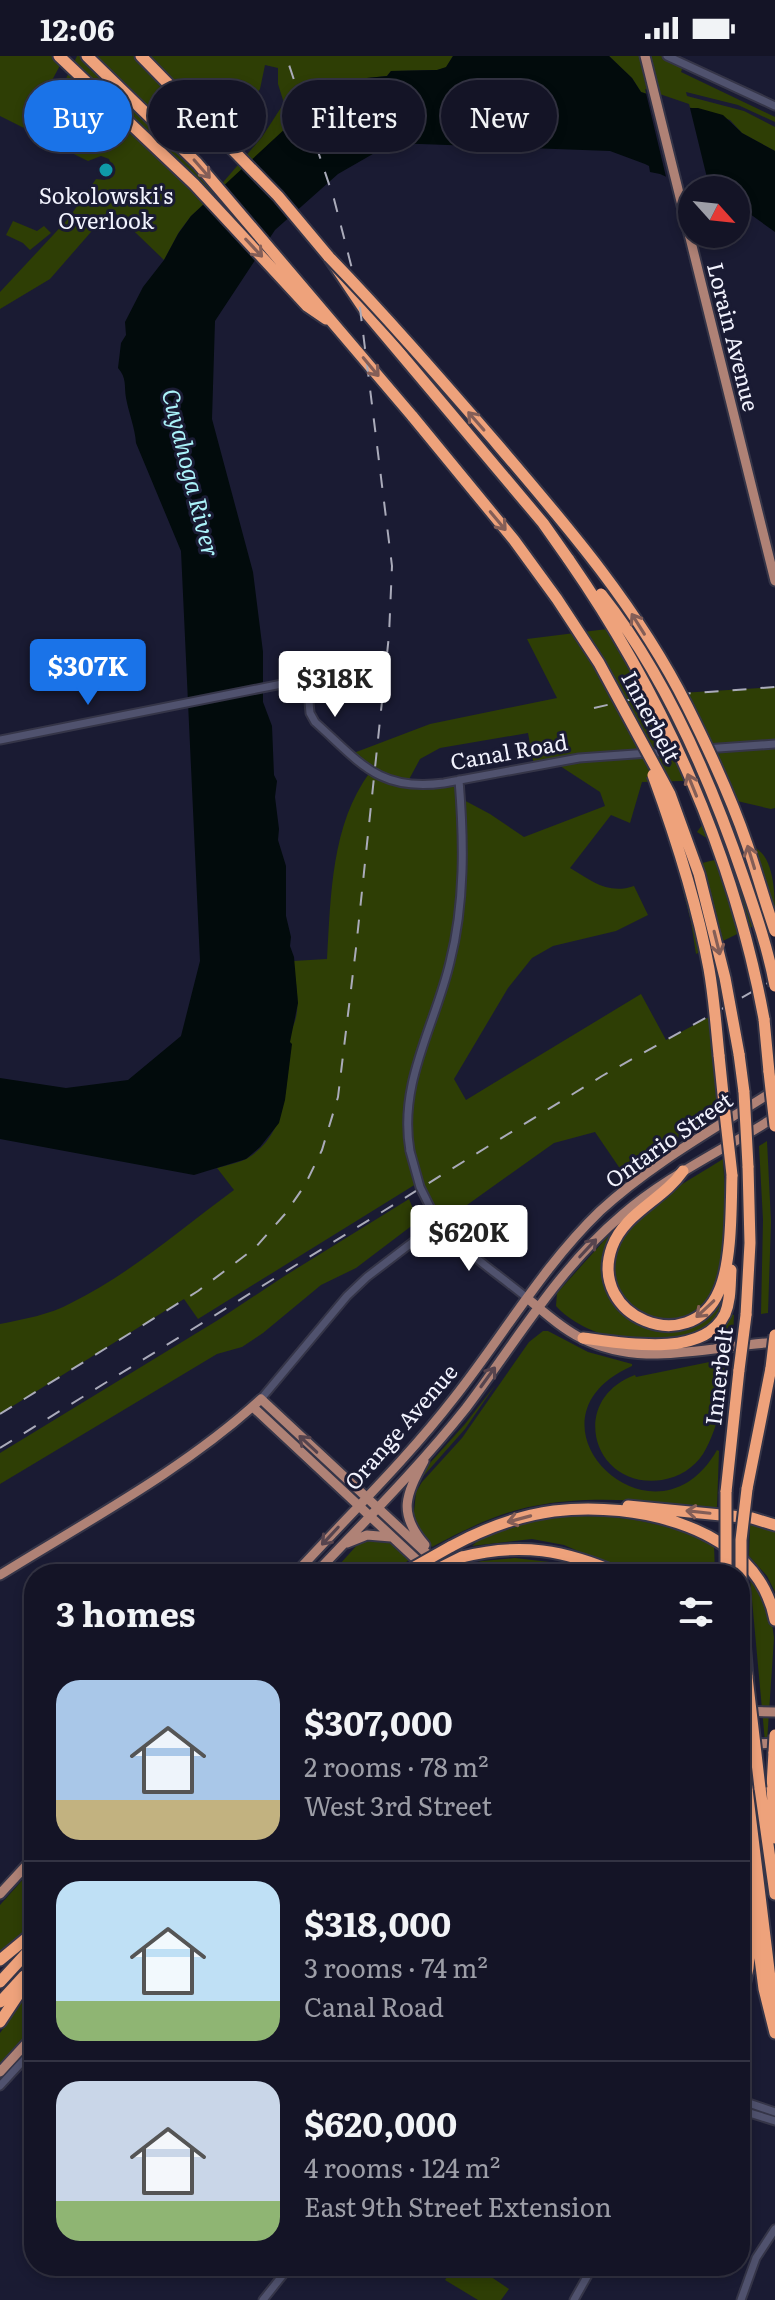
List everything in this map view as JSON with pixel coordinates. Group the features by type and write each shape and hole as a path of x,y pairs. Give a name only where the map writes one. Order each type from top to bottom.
{"highway":[{"path":"59,56 194,184 307,306 337,326"},
{"name":"Innerbelt","path":"87,56 197,163 514,540 599,663 670,794 699,874 722,965 744,1092 750,1243 746,1315 726,1492 726,1564"},
{"name":"Innerbelt","path":"142,57 278,196 329,257 368,315 543,523 608,617 664,720 734,898 756,974 775,1126"},
{"path":"329,257 373,303 569,528 626,604 681,695 713,760 747,844 775,931"},
{"path":"569,560 617,615 656,678 685,734 734,847 766,947 775,986"},
{"path":"583,1338 652,1346 695,1338 716,1326 726,1310 730,1293 732,1178 710,971 674,837 640,741"},
{"path":"683,1171 669,1189 626,1225 614,1241 609,1257 609,1275 618,1300 632,1314 656,1325 675,1325 696,1318 718,1294 727,1260 732,1178"},
{"path":"741,1564 747,1489 775,1335"},
{"path":"420,1564 491,1527 552,1511 646,1507 752,1518 775,1525"},
{"path":"592,1508 677,1523 713,1538 746,1564"},
{"path":"449,1564 462,1557 495,1550 537,1549 594,1563"},
{"path":"750,1567 764,1588 775,1620"},
{"path":"750,1694 775,1838"},
{"path":"774,1743 766,1787 775,1894"},
{"path":"774,1743 775,1764"},
{"path":"750,1814 775,2019"},
{"path":"750,1891 764,1989 775,2033"},
{"path":"750,1955 751,1899"},
{"path":"0,1960 24,1940"},
{"path":"0,1982 24,1956"},
{"path":"0,2002 24,1976"},
{"path":"0,2022 24,1986"}],"main road":[{"name":"Lorain Avenue","path":"645,56 775,581"},
{"name":"Ontario Street","path":"527,1298 576,1236 620,1193 775,1090"},
{"name":"Ontario Street","path":"538,1308 605,1230 641,1199 775,1117"},
{"path":"527,1298 583,1338 643,1355 775,1342"},
{"name":"Orange Avenue","path":"304,1564 453,1400 527,1298"},
{"name":"Orange Avenue","path":"324,1564 464,1409 538,1308"},
{"path":"0,1575 177,1464 261,1399 440,1564"},
{"path":"253,1407 420,1564"},
{"path":"431,1448 409,1490 407,1512 416,1535 442,1564"},
{"path":"341,1546 363,1536 392,1537"},
{"path":"750,1711 775,1712"},
{"path":"750,1746 774,1743"},
{"path":"0,1894 24,1868"},
{"path":"0,1902 24,1875"},
{"path":"0,2072 24,2046"}],"street":[{"path":"667,56 775,106"},
{"name":"Canal Road","path":"0,740 307,679 310,713 315,722 377,774 390,781 414,786 579,758 775,744"},
{"path":"459,780 462,860 457,927 445,982 410,1085 406,1118 410,1151 420,1187 439,1222 464,1250 527,1298"},
{"path":"261,1399 347,1296 439,1222"},
{"path":"0,2086 24,2060"},
{"path":"750,2103 775,2112"},
{"path":"750,2113 775,2121"},
{"path":"750,2275 756,2258 775,2229"},
{"path":"263,2300 282,2276"},
{"path":"574,2300 587,2276"},
{"path":"741,2300 750,2276"}],"green space":[{"path":"0,56 65,56 52,80 24,80 24,128 0,116"},
{"path":"77,56 453,56 446,68 437,70 391,71 387,76 364,80 282,80 282,97 278,68 265,65 262,80 148,80 148,152 193,152 189,155 219,187 249,152 261,152 191,216 164,260 111,209 50,279 0,309 0,292 68,219 96,179 105,180 111,164 109,159 101,156 88,161 70,152 132,152 132,80 65,80"},
{"path":"609,56 668,56 684,64 681,72 775,117 775,122 738,105 686,92 687,96 744,111 775,127 775,151 742,133 730,120 641,92 632,78"},
{"path":"282,106 282,133 266,148 266,131"},
{"path":"13,221 37,231 44,226 51,233 30,250 6,235"},
{"path":"639,625 681,693 775,687 775,808 724,798 749,835 713,842 697,832 717,804 719,793 725,789 721,780 642,782 630,823 611,815 570,868 608,888 634,886 648,915 616,931 553,946 532,958 508,988 454,1079 466,1100 641,994 666,1040 709,1017 715,1018 725,1111 623,1173 595,1132 554,1143 439,1222 416,1184 198,1319 184,1299 0,1414 0,1324 63,1307 135,1265 234,1190 217,1168 248,1158 273,1133 284,1100 291,1030 297,1014 293,961 327,959 332,886 340,838 357,793 370,772 351,754 430,724 557,698 527,639","holes":["528,733 534,766 554,762 600,792 605,806 524,837 460,798 459,780 406,785 420,759 440,748"]},
{"path":"753,847 760,851 770,868 775,921 764,921 696,954 678,871 739,856"},
{"path":"767,1141 771,1222 768,1313 761,1314 763,1220 759,1146"},
{"path":"723,1159 725,1249 718,1283 711,1297 696,1312 679,1319 660,1318 642,1312 627,1300 617,1283 614,1264 620,1243 651,1206"},
{"path":"409,1199 418,1221 356,1268 321,1285 263,1333 242,1347 217,1354 0,1484 0,1453"},
{"path":"609,1235 612,1238 613,1297 660,1328 716,1306 726,1290 718,1316 706,1326 682,1336 639,1340 608,1336 568,1317 556,1306 557,1293"},
{"path":"730,1314 734,1315 733,1335 704,1341 704,1339"},
{"path":"543,1331 588,1352 632,1364 598,1390 585,1418 589,1446 605,1470 630,1486 660,1491 690,1480 717,1450 717,1508 626,1500 557,1502 494,1518 432,1547 414,1524 411,1513 414,1512 416,1492 462,1438 529,1342"},
{"path":"729,1358 714,1432 703,1454 691,1468 668,1479 638,1479 619,1471 605,1458 597,1441 595,1422 601,1403 614,1387 635,1375"},
{"path":"496,1384 465,1429 419,1481 421,1473"},
{"path":"573,1516 646,1522 714,1545 715,1564 608,1564 564,1545 532,1539 472,1546 493,1533 534,1521"},
{"path":"750,1523 763,1523 775,1530 775,1592 767,1576 749,1556"},
{"path":"370,1540 391,1541 411,1559 403,1564 340,1564 358,1544"},
{"path":"515,1558 561,1564 470,1564"},
{"path":"750,1578 756,1583 771,1616 774,1638 767,1742 765,1742"},
{"path":"24,1878 24,1932 0,1952 0,1905"},
{"path":"24,1999 24,2038 0,2064 0,2033"},
{"path":"448,2276 490,2276 509,2289 501,2300 478,2300 445,2280"}],"water":[{"path":"453,56 609,56 632,78 641,92 689,108 723,115 742,133 775,151 775,232 750,214 750,176 678,176 678,182 650,172 645,164 610,151 557,149 557,80 441,80 441,145 425,144 425,80 364,80 387,76 391,71 446,67"},
{"name":"Cuyahoga River","path":"282,132 282,152 376,152 338,174 275,230 215,321 212,419 253,572 263,652 263,702 272,726 278,840 286,866 286,916 298,1003 279,1123 246,1159 194,1175 0,1139 0,1078 66,1088 128,1080 181,1036 200,961 181,551 136,443 124,379 118,368 121,343 126,335 125,322 143,287 164,260 178,234 191,216 260,152 266,152 266,146"}],"pier":[{"path":"645,89 689,104 707,176 678,176 678,186 667,181"}],"railway":[{"path":"0,1414 198,1291 255,1248 305,1185 322,1150 338,1097 389,635 392,566 358,292 334,199 286,56"},
{"path":"594,708 642,697 775,687"},
{"path":"0,1448 602,1076 775,979"}],"place":[{"name":"Sokolowski's Overlook","path":"106,170"}]}
